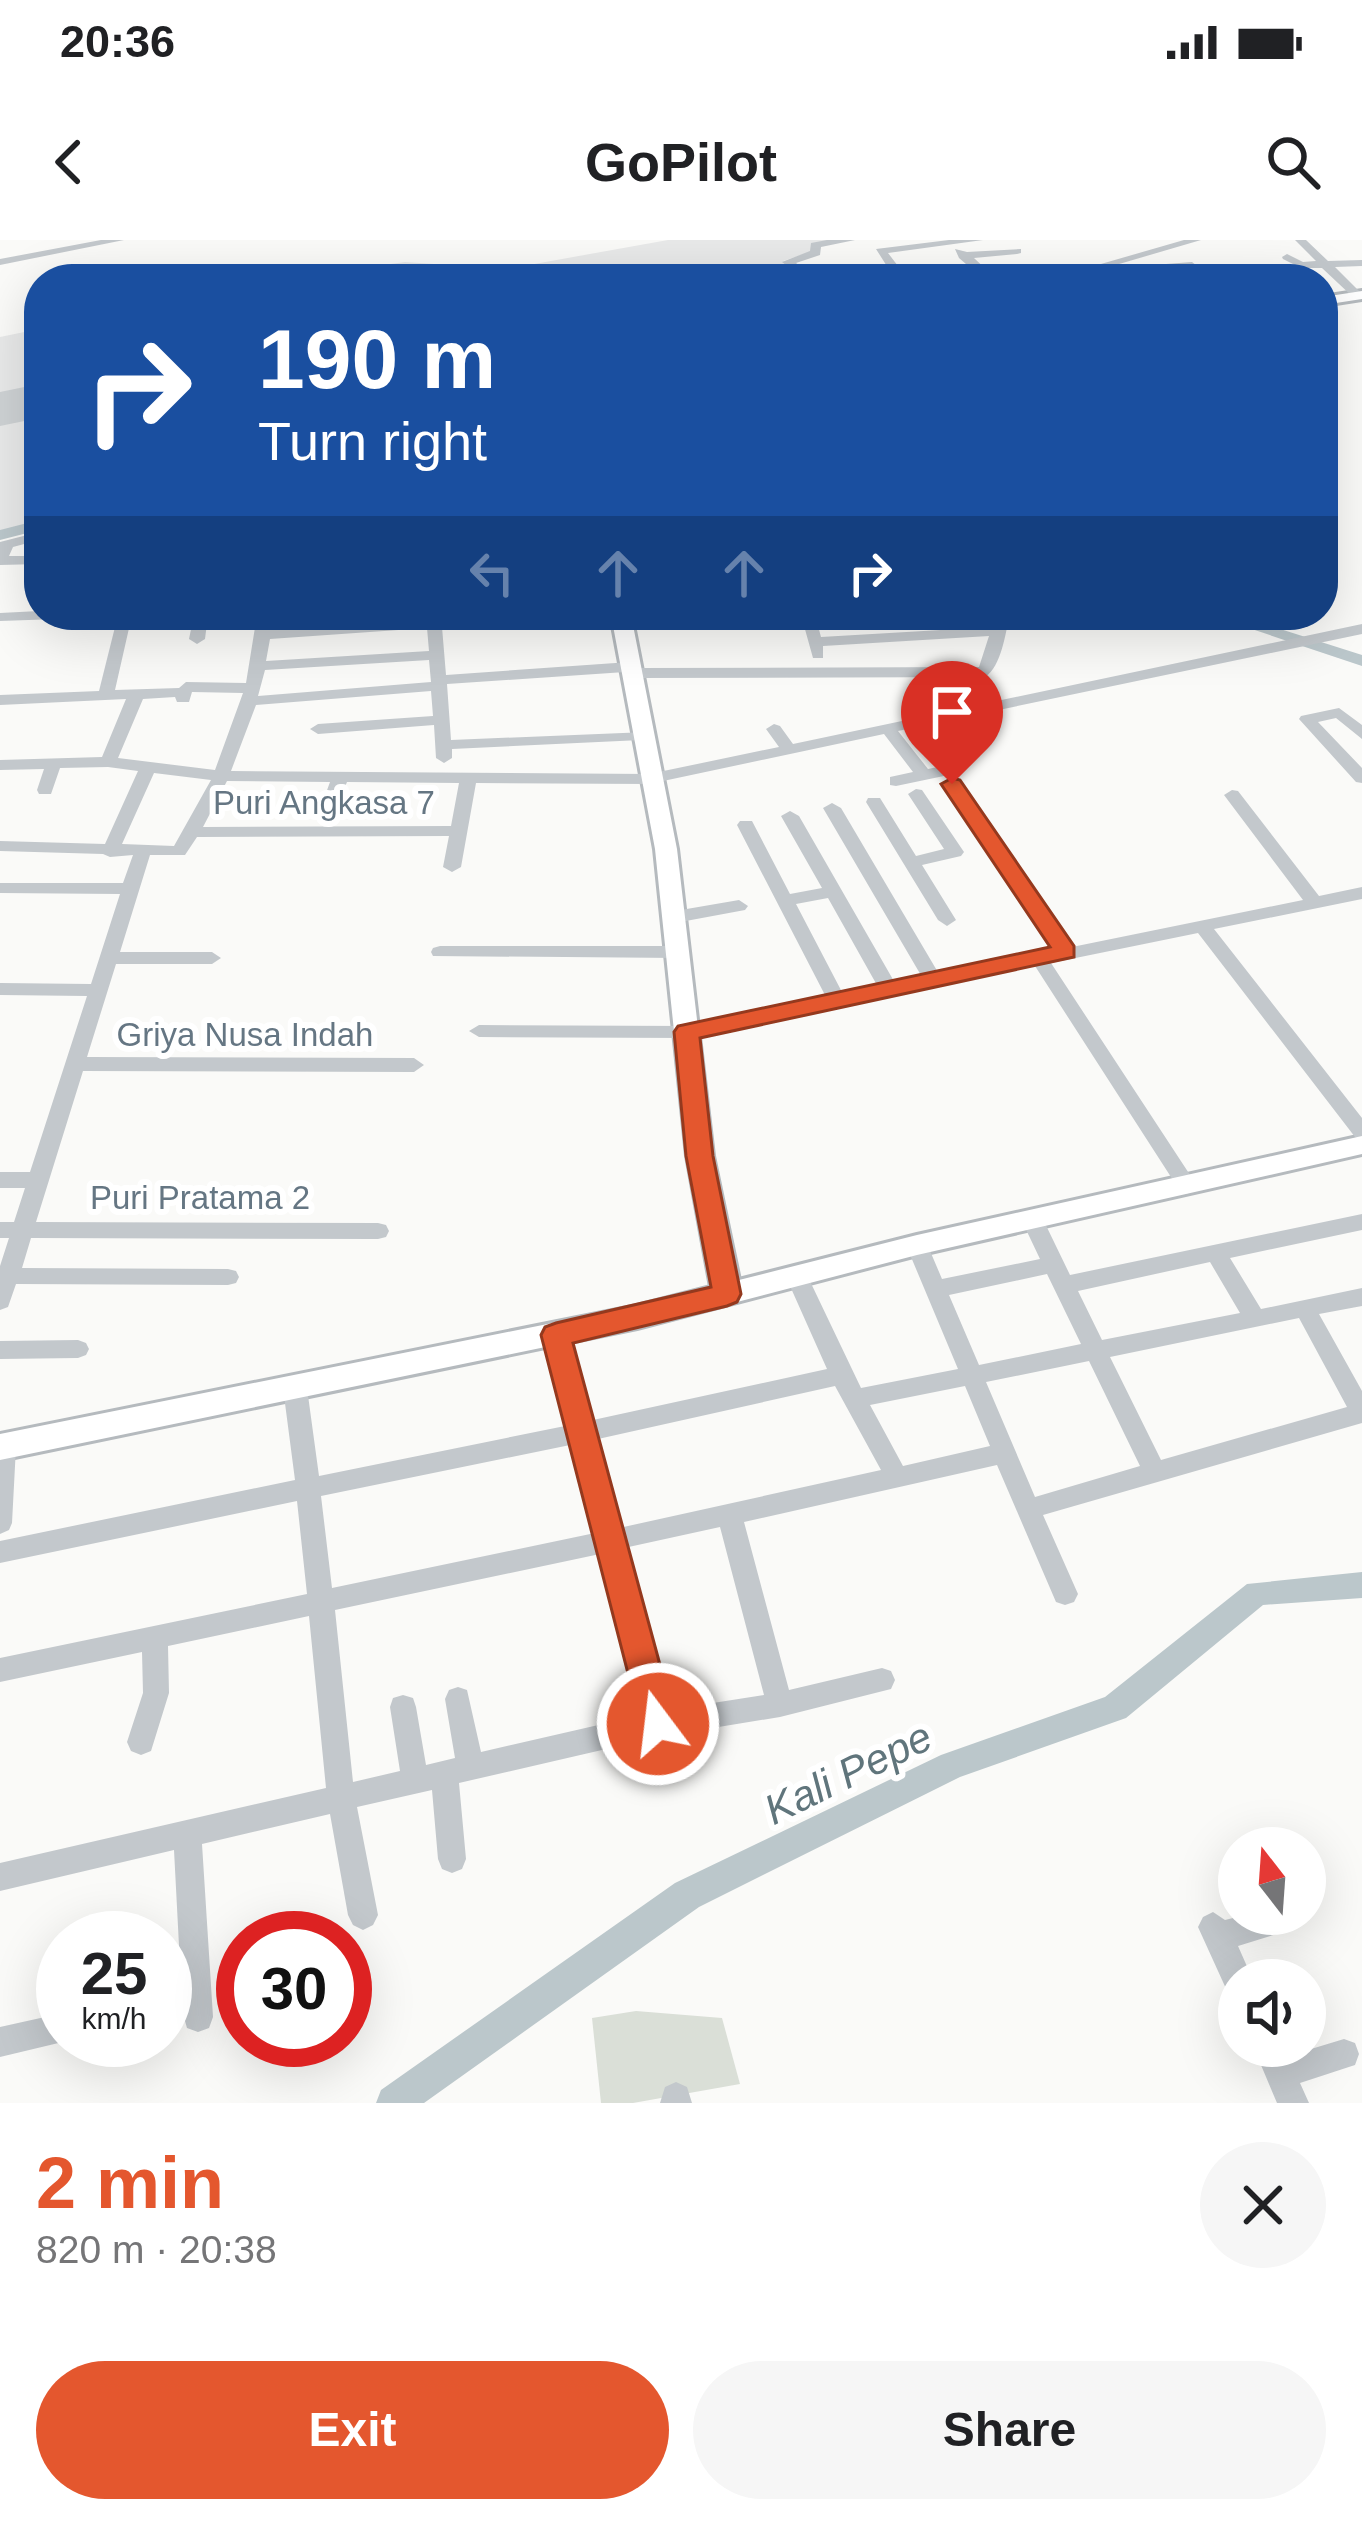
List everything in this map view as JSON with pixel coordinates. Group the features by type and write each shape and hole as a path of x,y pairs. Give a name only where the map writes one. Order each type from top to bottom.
{"main road":[{"path":"624,630 675,917 700,1156 727,1294"},
{"path":"2,1447 556,1335 917,1245 1362,1144"}],"street":[{"path":"0,262 119,240"},
{"path":"791,264 816,253 816,244 850,240"},
{"path":"890,264 880,251 978,240"},
{"path":"1104,264 1196,240"},
{"path":"1300,240 1325,264"},
{"path":"950,243 971,264"},
{"path":"963,256 1013,245"},
{"path":"1287,257 1295,264"},
{"path":"1338,277 1360,296"},
{"path":"4,545 0,561 24,560"},
{"path":"0,765 108,762 220,776 649,779 1362,629"},
{"path":"106,695 121,630"},
{"path":"196,639 198,630"},
{"path":"0,846 179,851 220,776 260,666 264,630"},
{"path":"264,635 317,630"},
{"path":"435,630 446,778"},
{"path":"811,630 820,669"},
{"path":"925,630 934,670"},
{"path":"814,642 927,638 967,630"},
{"path":"1000,630 986,672 1003,705"},
{"path":"260,666 436,655"},
{"path":"185,693 190,668"},
{"path":"0,700 137,693 250,694 631,670 986,672"},
{"path":"108,762 137,693"},
{"path":"1362,734 1344,716 1308,720 1362,778"},
{"path":"318,729 442,720"},
{"path":"774,729 790,751"},
{"path":"889,730 924,775"},
{"path":"443,745 641,735"},
{"path":"45,790 54,762"},
{"path":"110,851 148,767"},
{"path":"896,781 954,776 1066,951"},
{"path":"330,804 340,778"},
{"path":"452,867 468,778"},
{"path":"913,862 955,852 916,794"},
{"path":"1232,794 1316,903"},
{"path":"895,915 942,913 878,808 836,815 932,979"},
{"path":"790,816 888,988"},
{"path":"746,825 836,999"},
{"name":"Puri Angkasa 7","path":"190,832 458,831"},
{"path":"0,1301 8,1276 10,1230 35,1180 112,958 142,853"},
{"path":"0,888 130,889"},
{"path":"785,900 833,892"},
{"path":"478,1031 687,1032 1362,893"},
{"path":"675,917 739,906"},
{"path":"1202,926 1362,1132"},
{"path":"440,952 679,952"},
{"path":"1038,957 1187,1186"},
{"path":"112,958 212,958"},
{"path":"0,989 100,990"},
{"name":"Griya Nusa Indah","path":"75,1064 414,1065"},
{"path":"0,1180 35,1180"},
{"path":"1032,1219 1156,1473"},
{"path":"936,1288 1215,1251 1362,1222"},
{"name":"Puri Pratama 2","path":"10,1230 379,1231"},
{"path":"917,1245 1065,1594"},
{"path":"1215,1251 1255,1318"},
{"path":"8,1276 228,1277"},
{"path":"797,1276 841,1375 897,1478"},
{"path":"855,1399 1362,1297"},
{"path":"1028,1509 1362,1412 1305,1309"},
{"path":"556,1335 658,1724"},
{"path":"0,1350 78,1349"},
{"path":"0,1552 841,1375"},
{"path":"295,1388 341,1798 362,1911"},
{"path":"0,1523 2,1447"},
{"path":"0,1670 1005,1453"},
{"path":"730,1516 780,1705"},
{"path":"141,1742 156,1693 155,1636"},
{"path":"0,1877 658,1724 780,1705 882,1680"},
{"path":"452,1859 443,1774 458,1699"},
{"path":"403,1707 443,1774"},
{"path":"188,1833 197,2006 192,2006"},
{"path":"1218,1932 1228,1959"},
{"path":"0,2042 36,2034"},
{"path":"1280,2074 1344,2054"}],"shaded area":[{"path":"668,240 839,240 811,244 813,251 783,261 786,264 534,264"},
{"path":"24,332 24,525 0,531 0,337"},
{"path":"636,2011 722,2018 740,2084 633,2103 601,2103 592,2018"}],"waterway":[{"path":"0,535 24,529"},
{"path":"1266,630 1362,661"},
{"name":"Kali Pepe","path":"394,2103 687,1895 952,1765 1115,1708 1257,1593 1362,1585"}],"runway":[{"path":"0,409 24,404"}],"route":[{"path":"658,1724 556,1335 727,1294 700,1156 687,1032 1066,951 952,784"}]}
